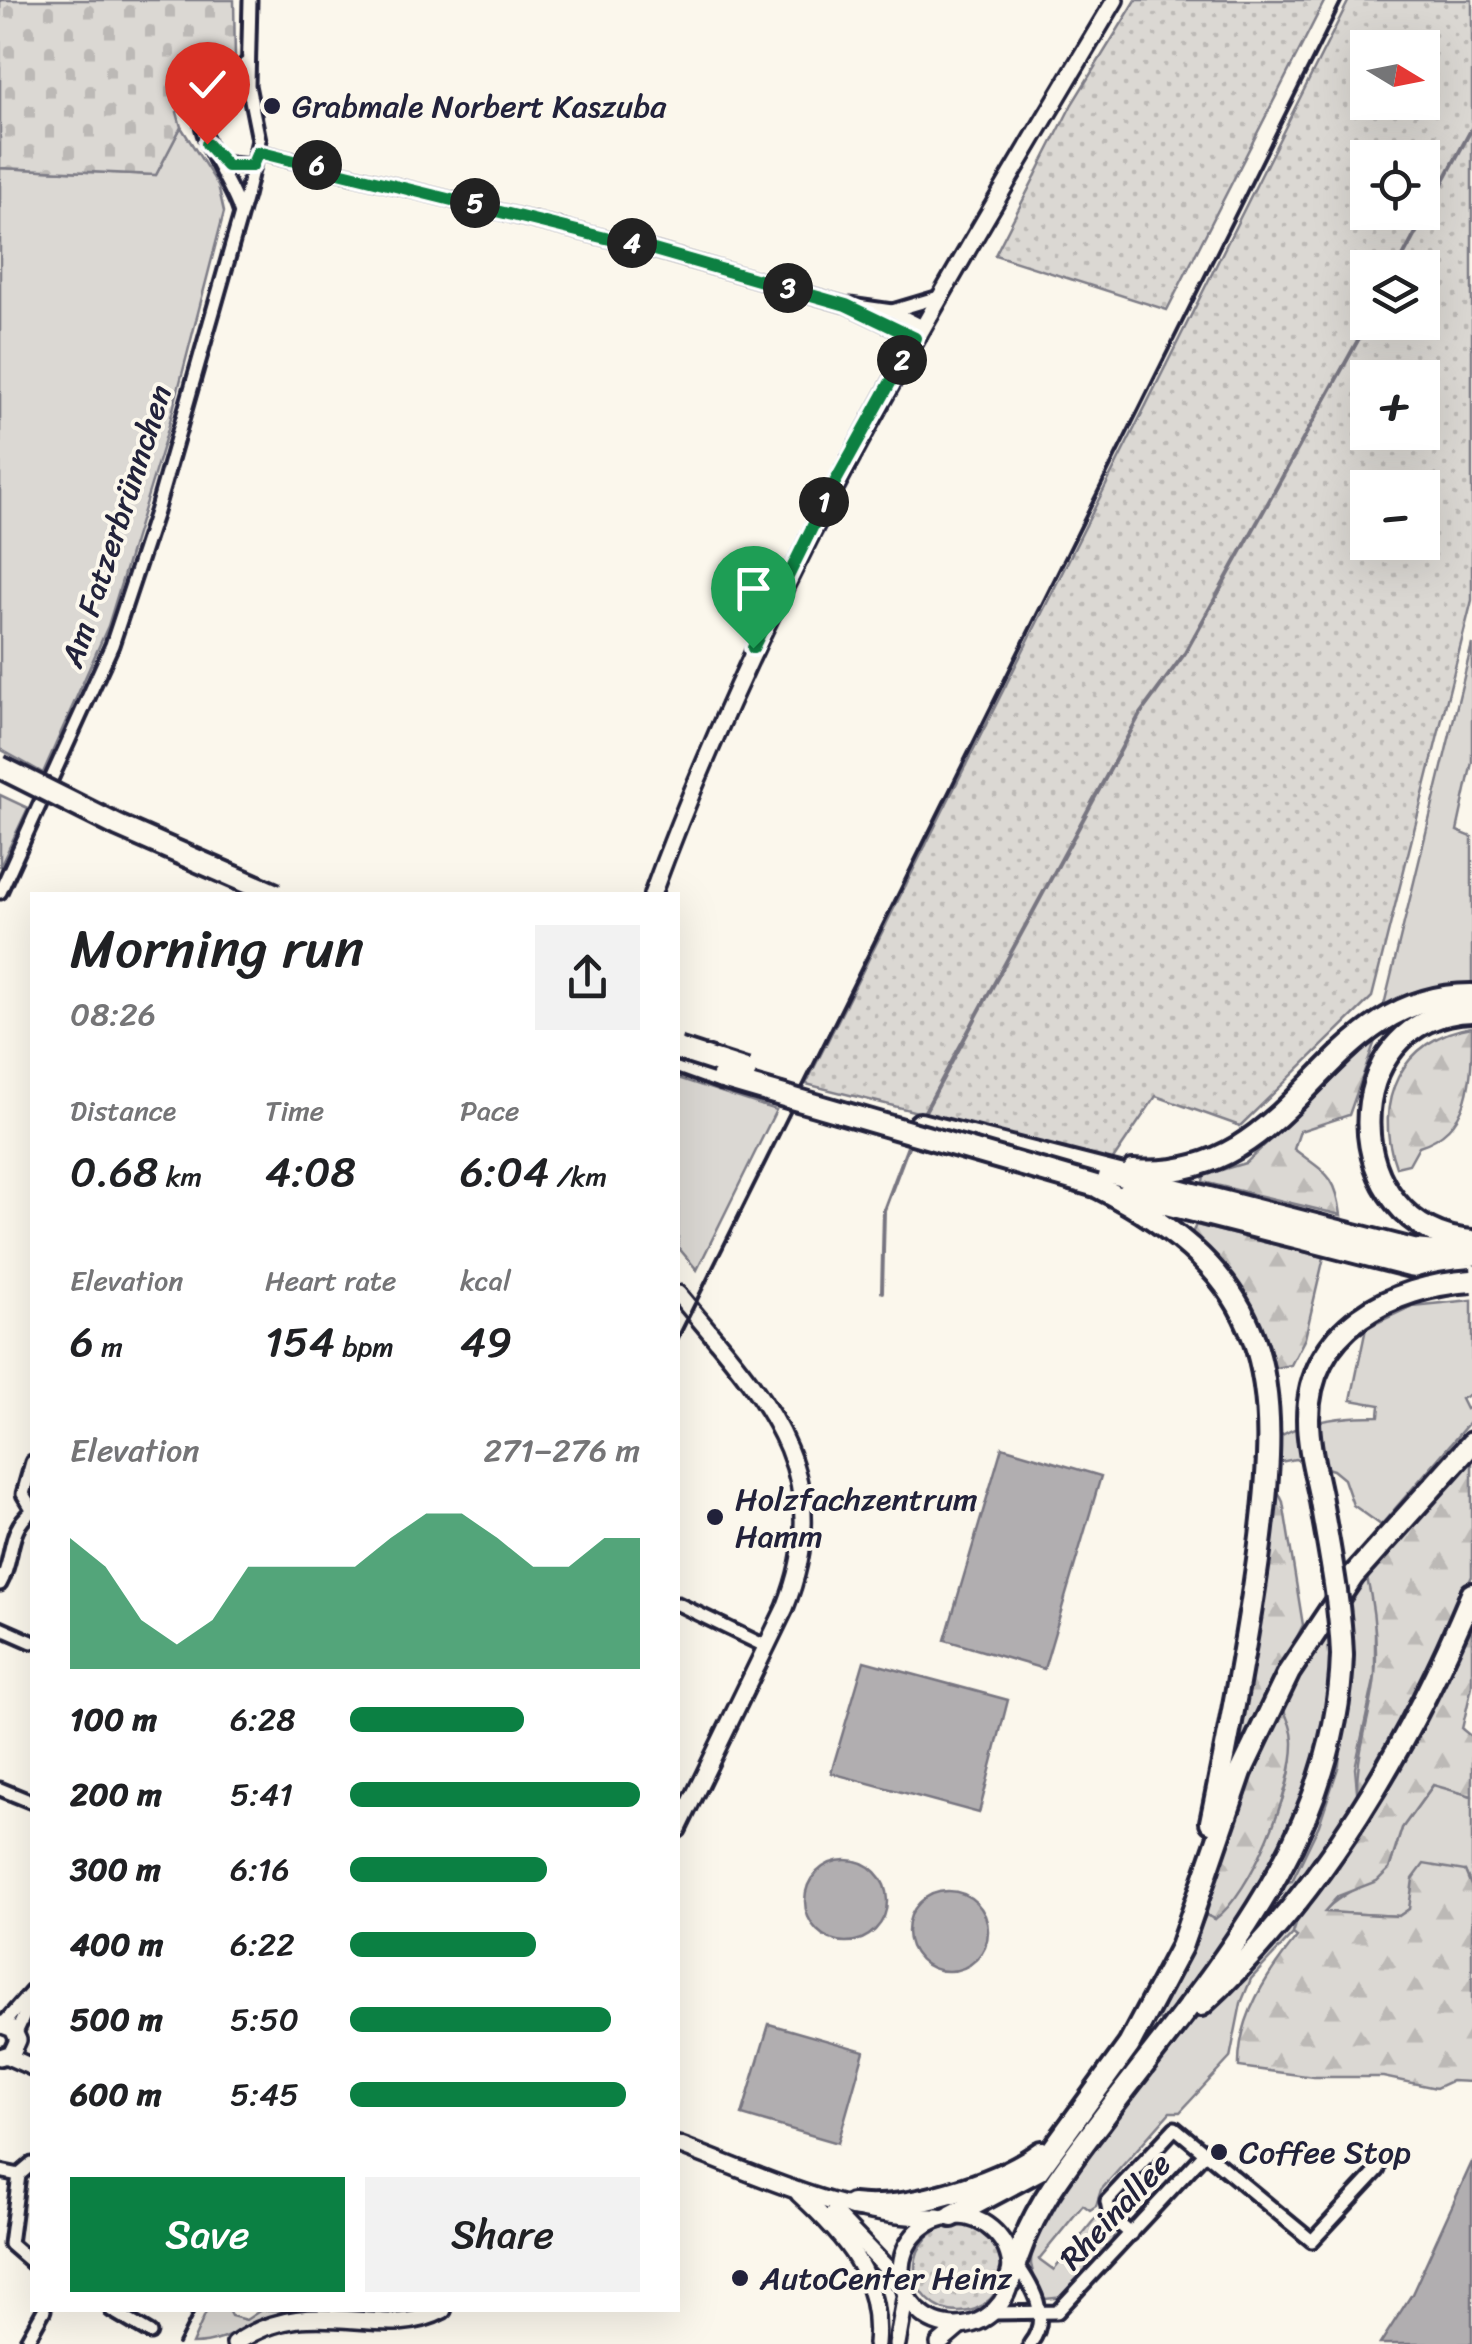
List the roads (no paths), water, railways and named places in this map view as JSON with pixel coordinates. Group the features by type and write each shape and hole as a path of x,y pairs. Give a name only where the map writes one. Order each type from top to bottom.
{"highway":[{"path":"0,768 118,826 269,892"},
{"path":"0,779 238,892"},
{"path":"1082,1167 1158,1172 1216,1160 1268,1129 1378,1022 1420,1002 1472,995"},
{"path":"1472,1011 1434,1018 1395,1046 1377,1074 1368,1121 1376,1169 1402,1209 1437,1233 1472,1241"},
{"path":"680,1050 902,1119 1082,1167 1413,1250 1472,1255"},
{"path":"680,1063 1096,1186 1410,1266 1472,1278"},
{"path":"1096,1186 1135,1205 1184,1241 1235,1300 1257,1348 1270,1398 1266,1500 1233,1716 1196,1892 1171,1968"},
{"path":"1010,2264 1037,2206 1257,1910 1310,1814 1334,1736 1342,1656 1338,1604 1309,1434 1309,1403 1317,1373 1342,1333 1378,1304 1472,1278"},
{"path":"949,2216 1038,2170 1129,2045 1194,1917 1241,1772 1290,1672 1353,1576 1472,1444"},
{"path":"1185,2009 1202,2004 1233,1971 1350,1832 1418,1714 1472,1594"},
{"path":"852,2205 895,2206 996,2178 1048,2148 1078,2116"}],"main road":[{"path":"653,892 702,766 772,607 918,332 1115,0"},
{"path":"680,1297 776,1417 795,1462 802,1495 800,1560 767,1647 680,1825"},
{"path":"9,2030 4,2056 30,2065"},
{"path":"9,2030 30,2055"},
{"path":"680,2146 798,2191 894,2216 949,2216 985,2224 1010,2264 992,2312 960,2326 939,2344"},
{"path":"798,2191 839,2216 925,2316 960,2326"},
{"path":"798,2191 836,2228 860,2262 874,2298 876,2344"},
{"path":"897,2344 905,2290 902,2264 910,2242 926,2225 949,2216"},
{"path":"235,2344 271,2324 295,2318 399,2324 422,2321 439,2312"}],"street":[{"path":"220,163 252,166 258,152 247,60 250,0"},
{"path":"240,211 220,163 204,138 200,120 208,103 225,94 247,60"},
{"path":"225,94 250,105"},
{"path":"258,152 541,218 846,305 918,332"},
{"name":"Am Fatzerbrünnchen","path":"0,892 112,646 252,166"},
{"path":"846,305 892,310 939,297"},
{"path":"892,310 918,332"},
{"path":"30,1470 24,1494 30,1506"},
{"path":"0,1584 11,1560 9,1545 18,1522 30,1512"},
{"path":"680,1605 767,1647"},
{"path":"0,1628 30,1641"},
{"path":"0,1789 30,1801"},
{"path":"9,2030 30,1998"},
{"path":"1131,2234 1107,2212 1110,2195 1169,2131 1176,2128 1206,2153"},
{"name":"Rheinallee","path":"992,2312 1054,2314 1206,2153 1312,2241 1378,2170"},
{"path":"30,2166 19,2175 10,2244 30,2261"},
{"path":"0,2170 19,2175"},
{"name":"Rheinallee","path":"1010,2264 1039,2300 1052,2306 1068,2303"},
{"name":"Rheinallee","path":"1030,2344 1038,2332 1039,2300"},
{"path":"25,2344 43,2312"},
{"path":"115,2312 150,2332"}],"waterway":[{"path":"1407,250 1472,128"},
{"path":"923,1115 1140,714 1185,653 1358,340"},
{"path":"882,1292 884,1210 910,1141"}],"railway":[{"path":"680,1334 1342,0"},
{"path":"178,2344 194,2312"}],"place":[{"name":"Grabmale Norbert Kaszuba","path":"272,106"},
{"name":"Holzfachzentrum Hamm","path":"715,1517"},
{"name":"Coffee Stop","path":"1219,2152"},
{"name":"AutoCenter Heinz","path":"740,2278"}]}
